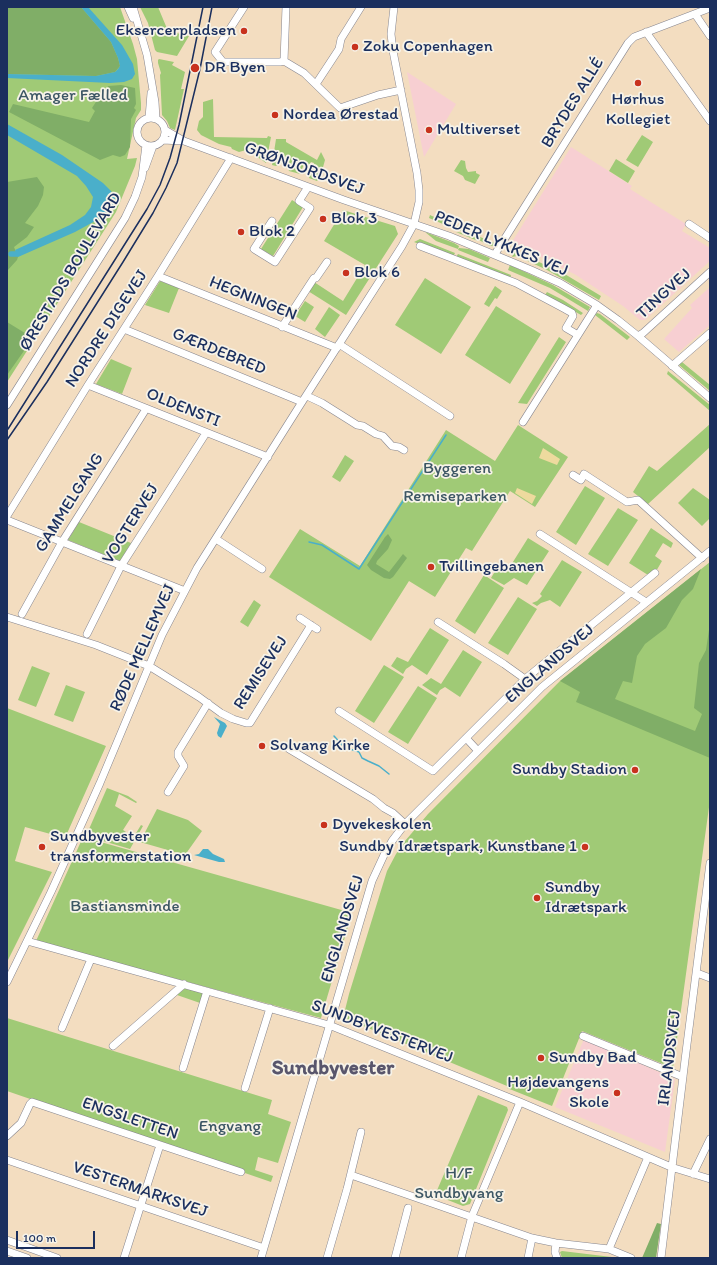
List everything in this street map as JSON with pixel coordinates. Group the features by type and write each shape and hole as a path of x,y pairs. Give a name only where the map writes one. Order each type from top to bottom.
{"street":[{"path":"128,7 140,31"},
{"path":"133,7 147,55 155,102 153,119"},
{"path":"244,7 216,52 223,62 284,61 304,73 340,108 378,95 401,90"},
{"path":"284,61 286,7"},
{"path":"316,84 339,49 341,39 361,7"},
{"name":"RØDE MELLEMVEJ","path":"7,982 28,941 100,783 162,635 185,592 216,539 402,246 414,224 419,202 419,190 391,34 394,7"},
{"name":"BRYDES ALLÉ","path":"495,254 628,43 634,37 710,8"},
{"path":"695,14 710,36"},
{"path":"646,32 709,117"},
{"path":"153,119 162,123 165,130 163,140 160,143 149,145 139,139 138,130 143,121 153,119"},
{"name":"GRØNJORDSVEJ","path":"165,130 184,141 414,224"},
{"name":"GRØNJORDSVEJ","path":"163,140 184,141"},
{"name":"ØRESTADS BOULEVARD","path":"7,405 125,218 135,197 143,172 148,162 149,145"},
{"name":"NORDRE DIGEVEJ","path":"7,516 231,158"},
{"path":"272,221 254,249 275,262 310,208 299,200 308,187"},
{"name":"PEDER LYKKES VEJ","path":"414,224 450,236 495,254 560,283 597,305 638,336 710,398"},
{"path":"689,224 710,238"},
{"name":"PEDER LYKKES VEJ","path":"420,246 516,283 572,313 573,316 566,328 578,335"},
{"path":"282,327 327,262"},
{"name":"TINGVEJ","path":"638,336 643,334 710,272"},
{"name":"HEGNINGEN","path":"158,276 282,327 338,346"},
{"path":"523,422 597,305"},
{"name":"GÆRDEBRED","path":"124,329 302,402"},
{"path":"672,366 710,333"},
{"path":"338,346 450,416"},
{"name":"OLDENSTI","path":"88,385 268,457"},
{"path":"307,396 322,403 357,425 363,426 376,434 383,436 392,446 399,447 404,450"},
{"name":"GAMMELGANG","path":"22,614 62,542 146,409"},
{"name":"VOGTERVEJ","path":"87,634 121,566 206,433"},
{"path":"573,475 581,480 584,474 627,502 638,500 702,558"},
{"path":"7,520 185,592"},
{"path":"540,534 646,602"},
{"path":"216,539 262,569"},
{"name":"ENGLANDSVEJ","path":"261,1258 372,881 392,841 405,824 542,687 710,551"},
{"path":"339,711 433,771 525,679 656,573"},
{"name":"REMISEVEJ","path":"7,617 96,645 149,666 233,719 246,723 250,723 314,627 300,618"},
{"path":"438,622 525,679"},
{"path":"168,792 184,766 178,756 178,752 208,703"},
{"path":"466,738 478,751"},
{"path":"289,749 373,799 384,808 393,812 405,824"},
{"name":"IRLANDSVEJ","path":"661,1258 671,1167 710,865"},
{"path":"703,921 710,924"},
{"name":"SUNDBYVESTERVEJ","path":"28,941 329,1025 520,1102 671,1167 710,1179"},
{"path":"62,1028 91,959"},
{"path":"697,973 710,978"},
{"path":"113,1046 184,984"},
{"path":"183,1068 207,991"},
{"path":"245,1088 270,1008"},
{"path":"583,1036 683,1077"},
{"name":"ENGSLETTEN","path":"7,1136 21,1123 32,1102 241,1172"},
{"path":"461,1258 472,1216 520,1102"},
{"path":"328,1258 351,1175 361,1132"},
{"path":"693,1174 710,1139"},
{"path":"124,1258 160,1145"},
{"path":"609,1249 648,1157"},
{"name":"VESTERMARKSVEJ","path":"7,1160 264,1248"},
{"path":"351,1175 532,1238 609,1249 631,1258"},
{"path":"395,1258 408,1208"},
{"path":"528,1258 532,1238"},
{"path":"7,1240 57,1258"},
{"path":"556,1242 555,1252 557,1258"},
{"path":"7,1251 27,1258"}],"shaded area":[{"name":"Multiverset","path":"407,72 456,104 424,157"},
{"path":"571,147 632,186 630,189 686,224 682,231 710,248 710,261 645,320 640,320 623,306 576,275 539,256 513,245 512,242"},
{"path":"710,287 710,325 679,352 664,339 692,308 690,305"},
{"name":"Højdevangens Skole","path":"584,1039 675,1079 665,1152 555,1107"}],"green space":[{"name":"Amager Fælled","path":"7,7 120,7 137,59 141,110 136,118 127,159 137,158 116,212 7,382"},
{"path":"7,7 81,7 111,42 120,66 115,72 96,76 7,74"},
{"path":"140,7 158,7 168,31 189,36 177,56 157,52 155,50 148,23"},
{"path":"159,59 174,62 172,65 185,72 181,89 184,89 175,130 170,128 162,115 161,73 158,63"},
{"path":"121,85 135,88 136,104 134,108 136,110 131,119 130,147 125,155 120,157 113,155 100,160 9,112 13,104 89,122 95,111 92,108 103,91 106,91 108,86"},
{"path":"213,99 214,137 271,137 266,163 256,156 253,150 239,152 231,147 219,144 201,135 197,130 199,121 203,117 203,102"},
{"path":"642,135 653,142 638,167 626,160"},
{"path":"276,139 286,139 286,142 317,160 321,152 325,160 320,178 317,181 309,178 314,163 311,162 309,165 304,164 300,174 289,171 288,168 284,167 281,163 276,166 272,165"},
{"path":"616,159 635,171 628,183 609,171"},
{"path":"461,160 465,161 468,172 476,171 476,173 480,175 475,184 465,180 463,176 454,171"},
{"path":"37,177 44,187 43,195 38,206 25,223 34,227 27,237 14,247 18,257 7,271 7,182"},
{"path":"292,200 303,207 273,256 261,249"},
{"path":"343,210 395,226 398,234 346,315 308,291 314,282 343,301 365,265 324,241"},
{"path":"430,215 469,231 459,231 429,218"},
{"path":"425,232 454,243 459,246 458,249 436,241"},
{"path":"456,232 473,234 497,244 490,246 479,240 478,241"},
{"path":"420,239 455,253 453,257 414,242"},
{"path":"459,248 469,249 490,258 488,262 458,250"},
{"path":"515,251 563,273 601,296 599,300 547,270 517,256 512,257"},
{"path":"458,254 511,275 510,279 456,257"},
{"path":"510,265 553,285 590,307 588,311 550,288 508,270"},
{"path":"425,278 471,307 441,354 395,325"},
{"path":"160,281 179,288 169,313 145,305"},
{"path":"495,286 502,291 489,307 484,304"},
{"path":"547,292 583,313 581,315 545,295"},
{"path":"305,301 314,307 305,322 295,316"},
{"path":"496,306 541,334 510,384 465,355"},
{"path":"329,307 340,315 325,337 315,329"},
{"path":"597,313 630,337 627,340 595,315"},
{"path":"7,322 33,338 7,375"},
{"path":"559,337 566,342 527,404 518,403"},
{"path":"111,359 132,368 122,394 96,384"},
{"path":"682,362 710,385 710,391 679,365 679,363"},
{"path":"668,371 710,405 710,411 667,374"},
{"path":"710,424 710,447 648,504 633,492 649,466 657,471"},
{"name":"Remiseparken","path":"518,425 568,457 535,507 510,491 472,551 466,548 435,597 409,581 371,641 269,577 300,529 360,566 446,430 495,461"},
{"path":"345,455 354,461 340,482 332,477"},
{"path":"585,486 605,498 576,545 556,532"},
{"path":"693,488 710,500 710,518 702,526 678,503"},
{"path":"618,508 638,520 608,566 588,554"},
{"path":"79,522 131,543 120,561 68,540"},
{"path":"651,528 673,543 671,548 663,543 655,556 662,561 655,573 648,575 629,563"},
{"path":"388,534 392,540 388,549 376,564 389,572 403,554 407,558 390,579 384,578 371,570 367,565"},
{"path":"528,538 549,551 527,585 514,578 504,585 491,578 497,568 506,573"},
{"path":"562,560 582,572 560,607 550,600 537,606 532,603 537,601 542,596 540,594"},
{"name":"Sundby Idrætspark","path":"710,562 710,800 673,1068 582,1031 552,1106 344,1018 349,994 387,871 405,841 428,814 560,681"},
{"path":"701,569 693,589 682,600 666,628 645,644 637,656 632,683 623,681 615,699 695,731 702,714 694,708 699,663 706,650 710,623 710,758 576,702 580,692 560,681"},
{"path":"484,575 504,588 475,634 455,621"},
{"path":"518,597 537,609 508,655 488,643"},
{"path":"254,600 261,605 248,627 240,622"},
{"path":"430,628 449,640 427,675 412,665 406,669 403,674 391,666 397,657 408,662"},
{"path":"463,650 482,662 460,697 445,687 440,690 437,695 422,685 431,678 441,684"},
{"path":"384,665 404,677 374,723 355,711"},
{"path":"32,666 50,673 36,707 18,700"},
{"path":"66,685 85,692 73,722 54,715"},
{"path":"418,686 437,698 408,744 388,732"},
{"path":"7,708 106,746 65,838 25,827 15,861 52,872 7,962"},
{"path":"107,788 128,796 137,802 136,803 119,794 115,806 132,816 123,830 126,832 125,833 133,838 141,825 143,826 130,849 86,836"},
{"path":"157,809 188,820 202,831 185,855 140,842"},
{"name":"Bastiansminde","path":"83,837 352,913 321,1018 36,941"},
{"path":"188,988 202,992 203,994 200,1003 177,995 184,989"},
{"name":"Engvang","path":"7,1018 272,1100 268,1114 291,1122 278,1163 258,1157 255,1170 273,1176 271,1182 7,1091"},
{"name":"H/F Sundbyvang","path":"478,1095 507,1107 508,1110 470,1204 463,1206 435,1195"},
{"path":"657,1223 661,1224 656,1258 642,1258"},
{"path":"560,1252 620,1258 562,1258"}],"sand":[{"path":"543,448 560,459 557,465 539,458"},
{"path":"517,488 536,496 532,504 515,493"}],"water":[{"path":"81,7 88,7 122,45 133,64 135,74 132,79 124,82 110,83 7,78 7,74 96,76 115,72 120,66 111,42"},
{"path":"7,124 62,155 103,183 111,191 115,198 113,208 108,214 75,232 18,257 15,250 70,225 85,215 91,207 93,197 77,176 7,135"},
{"path":"214,717 225,723 227,726 221,738 217,733 220,724"},
{"path":"203,849 208,849 213,854 224,859 225,862 219,862 194,855 199,854"}],"waterway":[{"path":"11,254 17,254 23,251"},
{"path":"309,542 322,545 359,569 446,435"},
{"path":"334,736 344,747 359,752 362,758 379,766 389,774"}],"railway":[{"path":"8,429 147,209 160,185 170,158 179,125 203,7"},
{"path":"7,440 47,382 123,262 153,213 166,188 177,163 200,69 212,7"}],"place":[{"name":"Eksercerpladsen","path":"244,31"},
{"name":"Zoku Copenhagen","path":"355,47"},
{"name":"DR Byen","path":"195,68"},
{"name":"Hørhus Kollegiet","path":"638,83"},
{"name":"Nordea Ørestad","path":"275,115"},
{"name":"Multiverset","path":"429,130"},
{"name":"Blok 3","path":"323,219"},
{"name":"Blok 2","path":"241,232"},
{"name":"Blok 6","path":"346,273"},
{"name":"Tvillingebanen","path":"431,567"},
{"name":"Solvang Kirke","path":"262,746"},
{"name":"Sundby Stadion","path":"635,770"},
{"name":"Dyvekeskolen","path":"324,825"},
{"name":"Sundbyvester transformerstation","path":"42,847"},
{"name":"Sundby Idrætspark, Kunstbane 1","path":"585,847"},
{"name":"Sundby Idrætspark","path":"537,898"},
{"name":"Sundby Bad","path":"541,1058"},
{"name":"Højdevangens Skole","path":"617,1093"}],"district":[{"name":"Sundbyvester","path":"333,1069"}],"park label":[{"name":"Byggeren","path":"457,469"}]}
